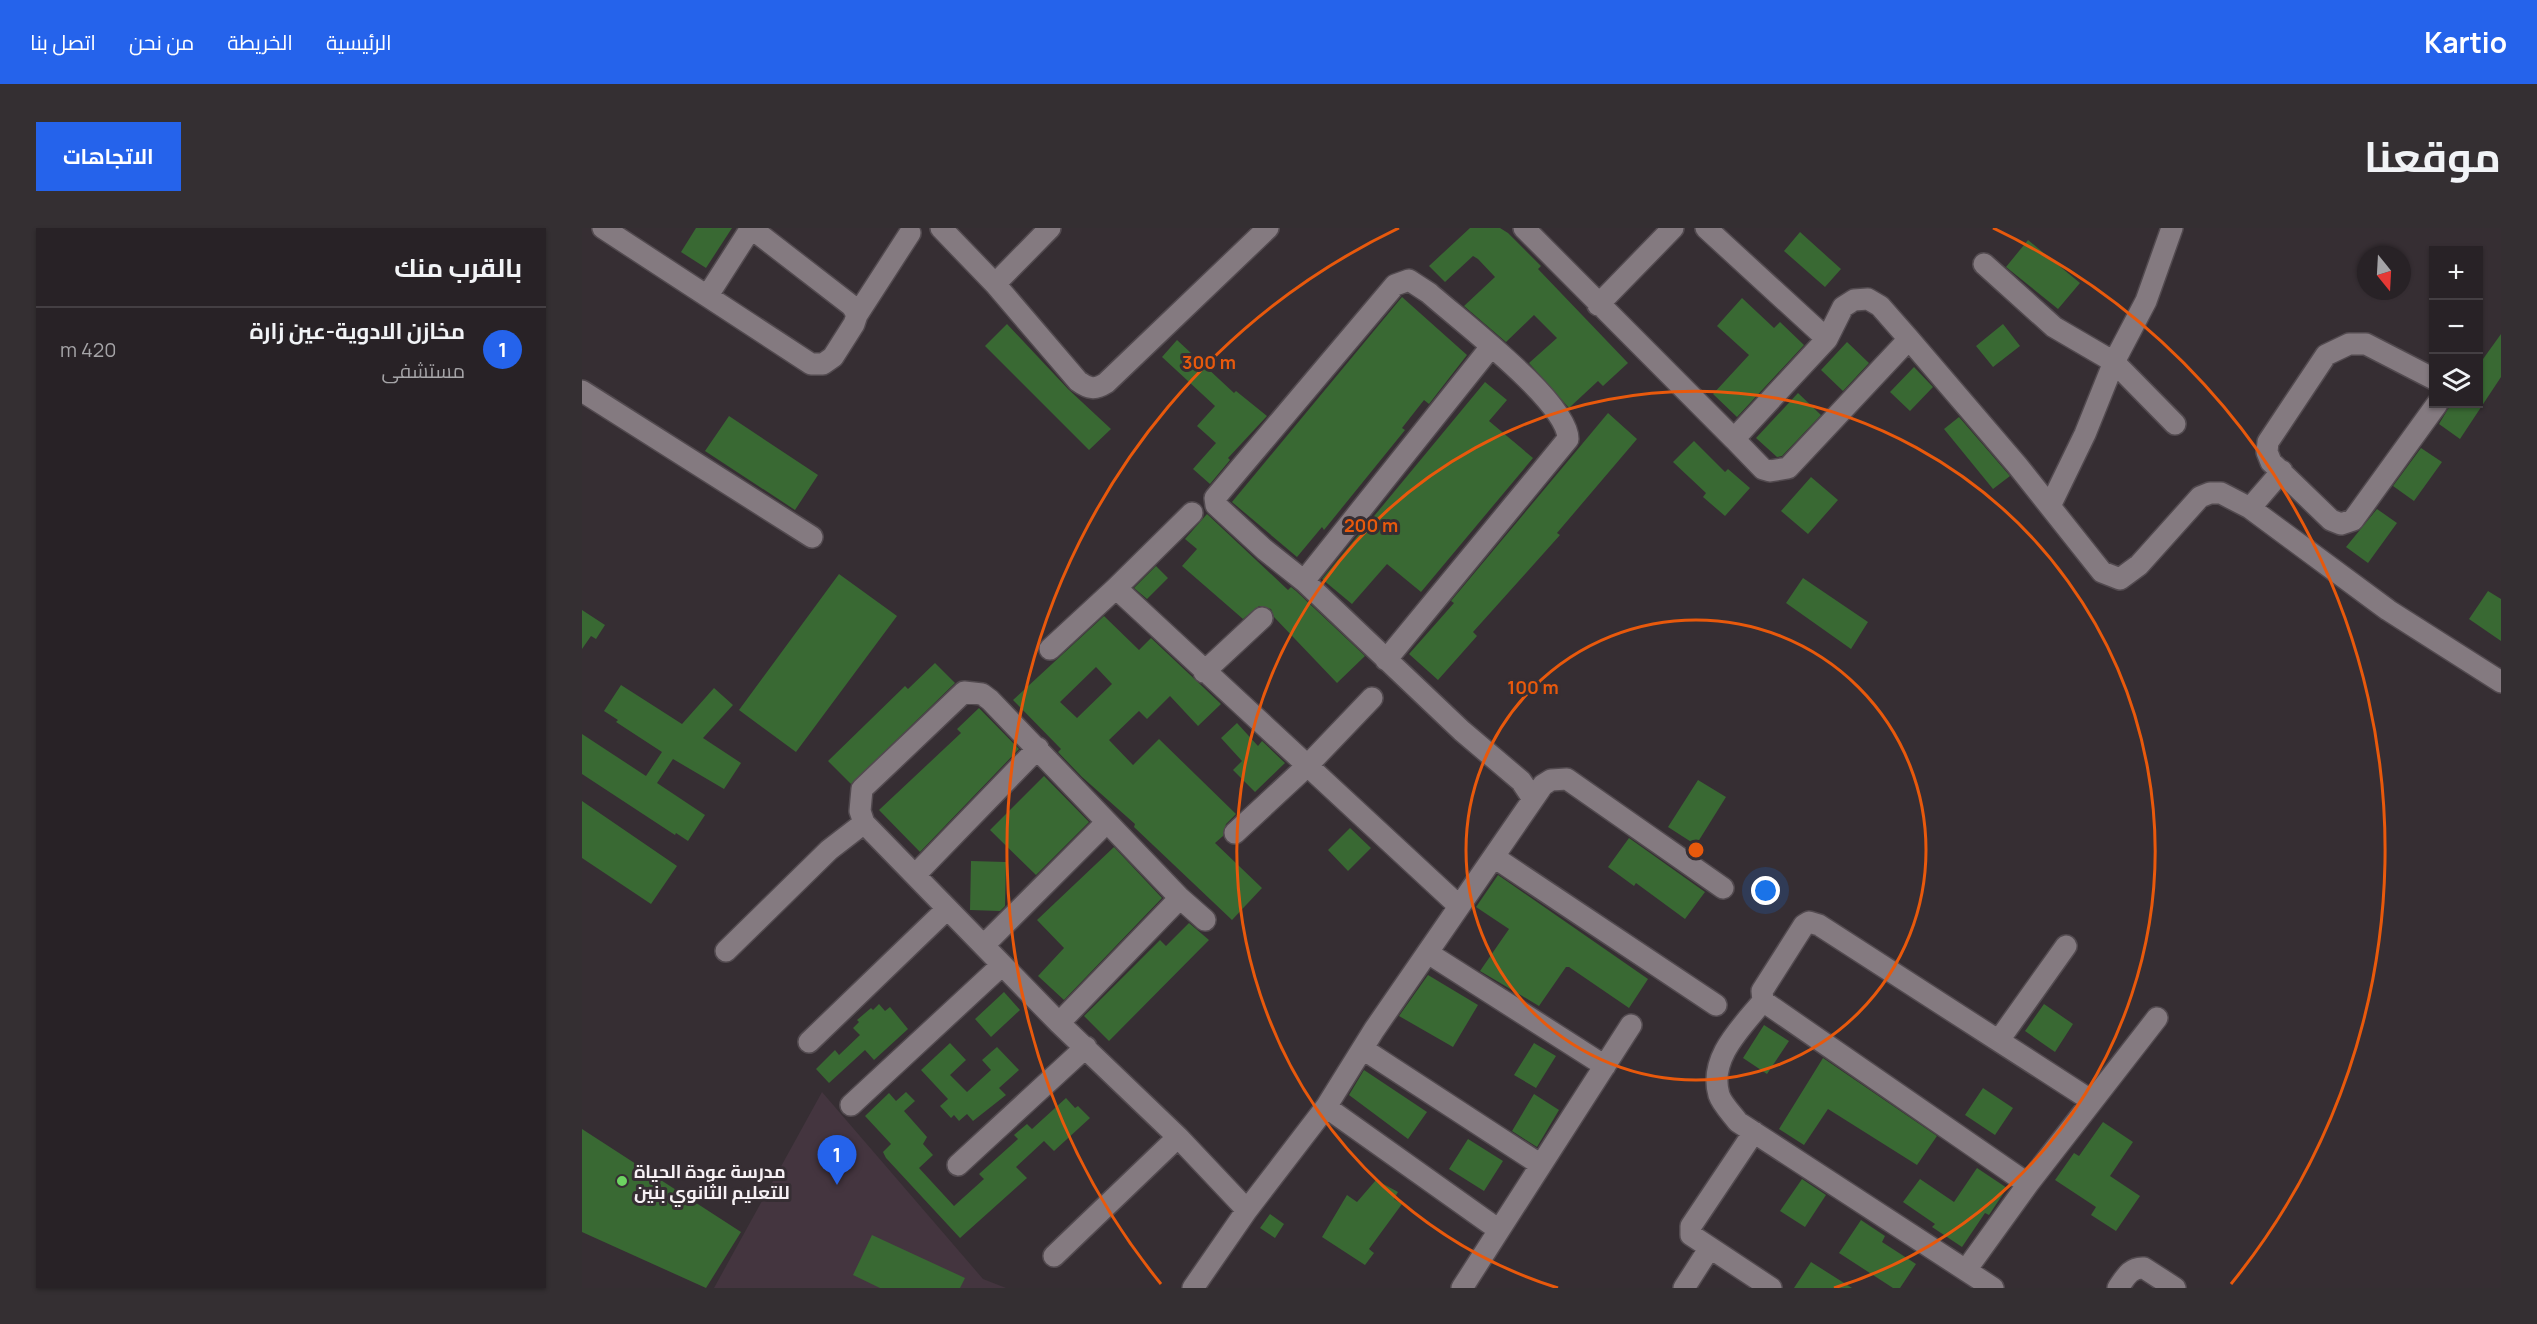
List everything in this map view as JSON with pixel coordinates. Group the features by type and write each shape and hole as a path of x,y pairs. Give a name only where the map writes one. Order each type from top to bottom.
{"street":[{"path":"603,228 811,364 823,364 833,357 910,233"},
{"path":"708,296 751,228 852,306 857,315"},
{"path":"995,284 1050,228"},
{"path":"946,230 1078,381 1087,388 1096,388 1106,383 1268,228"},
{"path":"1524,228 1763,470 1788,468 1909,339"},
{"path":"1598,305 1673,228"},
{"path":"1706,228 1827,339"},
{"path":"2050,506 2085,434 2114,362 2146,301 2172,228"},
{"path":"1984,264 2054,327 2114,362 2175,424"},
{"path":"1386,660 1568,439 1568,428 1545,395 1409,280 1395,285 1215,498 1216,505 1264,550 1304,581 1386,660 1462,731 1521,781 1533,799"},
{"path":"1734,439 1827,339 1843,308 1854,300 1868,299 1880,306 1909,339 2050,506 2102,572 2120,579 2139,565 2200,497 2210,493 2221,493 2250,508 2388,610 2501,682"},
{"path":"2429,374 2366,344 2349,344 2326,355 2268,442 2267,452 2271,462 2331,520 2341,524 2353,520 2434,408"},
{"path":"1304,581 1490,348"},
{"path":"582,392 812,537"},
{"path":"2250,508 2282,471"},
{"path":"1050,649 1192,513"},
{"path":"1116,588 1306,767 1460,906"},
{"path":"1204,672 1262,618"},
{"path":"1205,920 1180,898 1038,748 982,694 964,692 862,789 860,811 864,823 1059,1023 1178,1137 1247,1209"},
{"path":"1235,833 1306,767 1372,698"},
{"path":"916,874 1038,748"},
{"path":"1193,1288 1247,1209 1326,1107 1533,799 1551,780 1567,779 1723,888"},
{"path":"984,945 1107,822"},
{"path":"726,951 829,850 864,823"},
{"path":"1494,857 1716,1005"},
{"path":"1059,1023 1180,898"},
{"path":"809,1042 947,909"},
{"path":"1993,1288 1738,1122 1720,1097 1716,1077 1727,1046 1763,1001 1762,991 1804,925 1814,923 2091,1101"},
{"path":"1999,1040 2066,946"},
{"path":"1428,953 1605,1066"},
{"path":"851,1105 1002,965"},
{"path":"1763,1001 2028,1184"},
{"path":"1966,1270 2028,1184 2157,1018"},
{"path":"1462,1288 1631,1025"},
{"path":"958,1165 1086,1047"},
{"path":"1363,1049 1541,1165"},
{"path":"1326,1107 1499,1230"},
{"path":"1754,1132 1691,1226 1691,1235 1771,1288"},
{"path":"1054,1256 1178,1137"},
{"path":"1684,1288 1710,1249"},
{"path":"2118,1288 2129,1272 2138,1268 2144,1268 2175,1288"}],"shaded area":[{"path":"822,1092 983,1279 1006,1288 714,1288"}],"building":[{"path":"696,228 732,228 706,268 681,252"},
{"path":"1470,228 1500,228 1508,233 1541,266 1538,269 1628,363 1603,386 1598,381 1569,408 1529,363 1557,338 1534,315 1506,342 1464,306 1495,277 1473,256 1445,282 1429,266"},
{"path":"1800,232 1841,269 1825,287 1784,251"},
{"path":"2028,240 2080,283 2058,309 2006,267"},
{"path":"1402,297 1467,355 1429,404 1424,400 1402,428 1405,430 1324,530 1322,527 1297,557 1232,502"},
{"path":"1742,298 1774,328 1780,322 1804,345 1737,417 1713,394 1749,355 1717,326"},
{"path":"1007,324 1068,389 1111,429 1089,450 985,346"},
{"path":"2003,324 2020,346 1993,367 1976,346"},
{"path":"2501,334 2501,377 2483,404 2483,359"},
{"path":"1177,340 1234,393 1236,391 1267,416 1228,458 1230,460 1210,484 1193,469 1216,443 1197,426 1215,406 1162,357"},
{"path":"1847,342 1869,363 1843,391 1821,370"},
{"path":"1914,367 1933,387 1910,411 1890,392"},
{"path":"1485,382 1507,400 1489,421 1533,458 1421,592 1387,564 1352,604 1322,579"},
{"path":"1798,393 1821,415 1782,456 1777,457 1756,438"},
{"path":"2449,408 2480,408 2460,439 2439,424"},
{"path":"1608,413 1637,439 1557,533 1560,535 1473,632 1477,636 1438,680 1409,654 1454,603 1451,601"},
{"path":"729,416 818,475 795,510 705,451"},
{"path":"1959,417 2010,476 1993,489 1944,429"},
{"path":"1694,441 1725,472 1728,469 1750,488 1725,516 1703,497 1706,493 1673,462"},
{"path":"2421,448 2442,462 2414,501 2393,486"},
{"path":"1811,477 1838,500 1808,534 1781,511"},
{"path":"2377,509 2397,523 2368,563 2346,547"},
{"path":"1207,514 1288,590 1291,587 1296,591 1365,656 1337,683 1274,617 1271,609 1259,606 1243,619 1182,566 1197,549 1185,539"},
{"path":"1156,566 1168,578 1147,599 1134,588"},
{"path":"839,574 897,616 796,752 739,710"},
{"path":"1803,578 1868,622 1851,649 1786,603"},
{"path":"2488,591 2501,599 2501,641 2469,619"},
{"path":"582,610 605,625 596,639 591,636 582,649"},
{"path":"1104,616 1139,650 1151,638 1221,704 1198,726 1170,696 1147,719 1139,711 1109,740 1133,765 1159,739 1236,814 1226,824 1223,836 1215,843 1262,888 1232,920 1134,827 1135,824 1082,777 1058,752 1061,749 1013,700","holes":["1096,667 1112,684 1077,718 1060,702"]},
{"path":"935,663 955,683 851,784 828,761 905,686 908,689"},
{"path":"621,685 682,724 714,688 733,705 703,738 741,763 724,789 673,759 657,783 705,815 688,841 676,833 675,835 582,774 582,734 646,776 662,752 616,722 618,720 604,711"},
{"path":"979,708 1019,749 920,852 879,810 961,733 957,729"},
{"path":"1237,723 1258,746 1262,741 1285,763 1255,792 1233,770 1242,761 1221,738"},
{"path":"1044,776 1089,822 1036,875 990,830"},
{"path":"1698,780 1726,797 1696,845 1668,827"},
{"path":"582,801 677,866 651,904 582,858"},
{"path":"1350,828 1371,848 1348,871 1328,850"},
{"path":"1629,838 1705,892 1685,919 1636,883 1634,886 1608,867"},
{"path":"1114,847 1162,898 1064,1000 1038,976 1064,948 1037,920"},
{"path":"971,861 1006,862 1005,906 1000,911 970,910"},
{"path":"1498,875 1648,979 1629,1008 1569,967 1566,967 1539,1006 1480,971 1509,929 1476,907"},
{"path":"1189,923 1209,940 1109,1041 1084,1016 1160,940 1166,946"},
{"path":"1428,975 1478,1005 1453,1047 1399,1016"},
{"path":"1004,992 1020,1010 991,1037 975,1019"},
{"path":"879,1004 885,1011 890,1007 908,1029 874,1060 865,1050 829,1083 816,1069 835,1050 839,1055 860,1035 853,1028 859,1022 857,1020"},
{"path":"2044,1004 2073,1024 2055,1052 2025,1031"},
{"path":"1764,1025 1789,1041 1767,1074 1743,1058"},
{"path":"950,1043 966,1060 950,1075 967,1092 991,1070 982,1060 997,1047 1019,1070 999,1088 1006,1095 973,1121 967,1114 959,1121 954,1115 951,1118 940,1106 948,1099 921,1070"},
{"path":"1534,1043 1556,1056 1536,1088 1514,1075"},
{"path":"1823,1058 1937,1136 1917,1165 1828,1109 1804,1145 1779,1129"},
{"path":"1364,1070 1427,1112 1408,1139 1349,1095"},
{"path":"1983,1088 2013,1108 1995,1135 1965,1115"},
{"path":"906,1092 915,1101 904,1111 927,1137 923,1144 933,1155 919,1168 954,1206 984,1179 979,1174 1018,1139 1014,1135 1027,1124 1032,1129 1066,1098 1075,1108 1078,1106 1090,1118 1054,1151 1044,1141 1016,1167 1027,1178 960,1238 886,1158 883,1152 891,1144 865,1116 889,1093 896,1101"},
{"path":"1534,1094 1559,1110 1537,1147 1512,1131"},
{"path":"2103,1122 2133,1142 2110,1176 2140,1196 2116,1231 2091,1215 2096,1207 2055,1180 2074,1153 2079,1156"},
{"name":"مدرسة عودة الحياة للتعليم الثانوي بنين","path":"582,1129 741,1232 706,1288 582,1232"},
{"path":"1468,1139 1503,1161 1484,1191 1449,1169"},
{"path":"1977,1168 2007,1188 1989,1215 1985,1213 1962,1247 1932,1227 1935,1224 1903,1202 1920,1179 1954,1202"},
{"path":"1802,1179 1826,1195 1805,1227 1780,1211"},
{"path":"1376,1180 1398,1192 1394,1199 1402,1204 1369,1249 1374,1253 1365,1265 1322,1237 1347,1195 1357,1202"},
{"path":"1270,1214 1284,1224 1275,1238 1260,1228"},
{"path":"1861,1220 1885,1236 1882,1242 1916,1264 1900,1288 1893,1288 1839,1253"},
{"path":"872,1235 965,1278 960,1288 880,1288 853,1275"},
{"path":"1811,1262 1852,1288 1794,1288"}],"place":[{"name":"مدرسة عودة الحياة للتعليم الثانوي بنين","path":"622,1181"},
{"name":"مخازن الادوية-عين زارة","path":"837,1185"}]}
